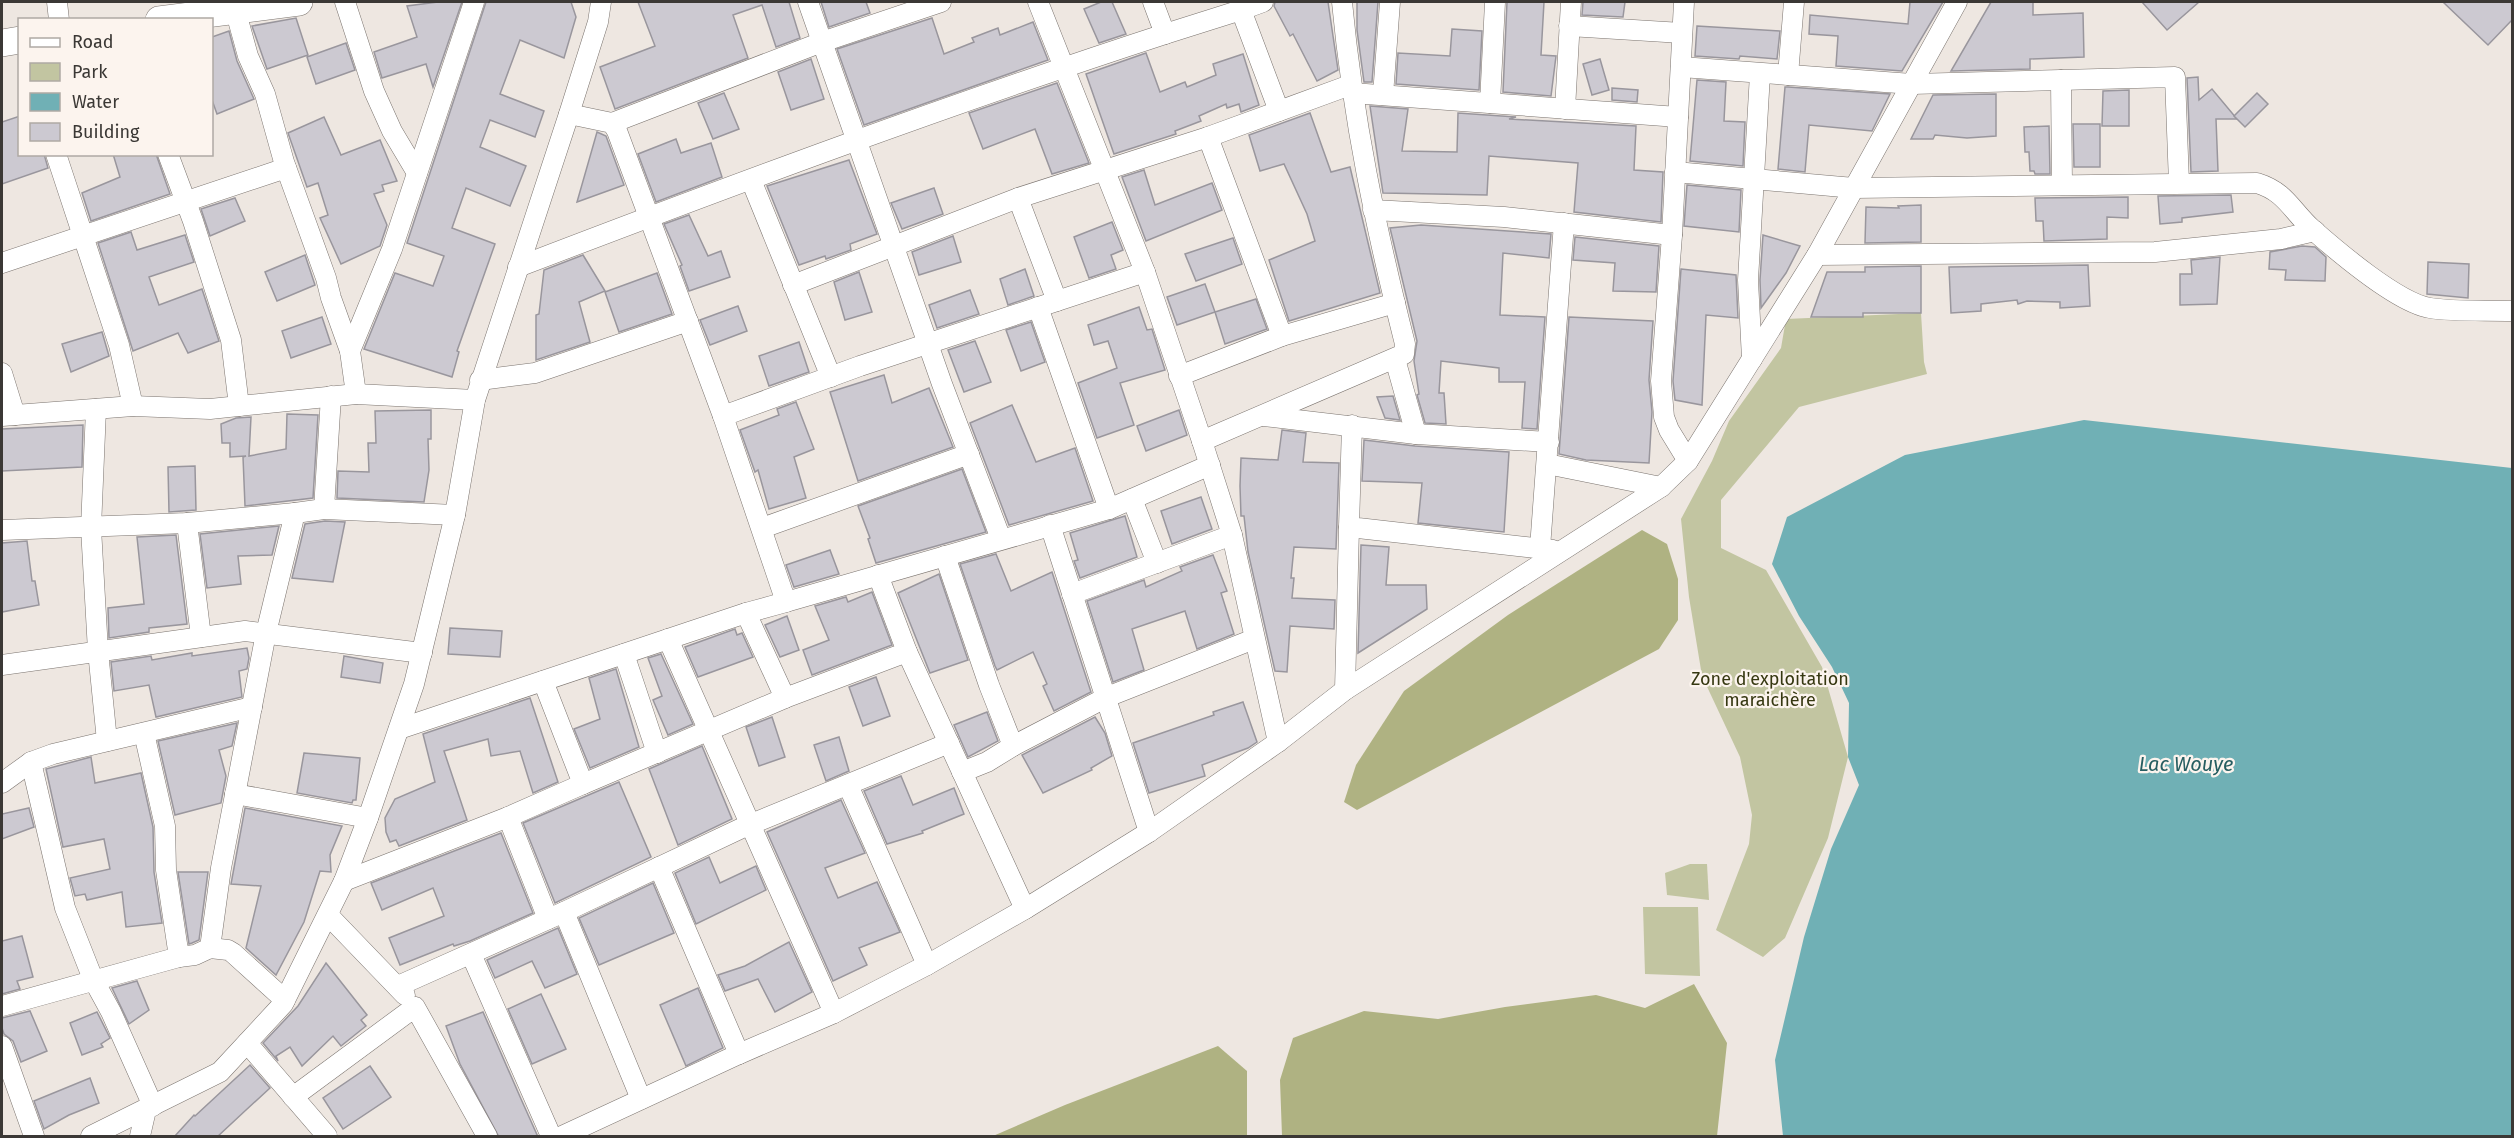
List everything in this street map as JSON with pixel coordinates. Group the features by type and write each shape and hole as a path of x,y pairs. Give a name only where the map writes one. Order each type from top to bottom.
{"main road":[{"path":"168,13 299,2"},
{"path":"2,43 18,41"}],"street":[{"path":"57,2 59,18"},
{"path":"345,2 374,91 392,131 417,173"},
{"path":"350,351 392,249 474,2"},
{"path":"91,1137 220,1072 285,1000 344,881 399,729 422,653 455,515 480,380 569,114 598,22 601,2"},
{"path":"808,2 892,245 1001,539"},
{"path":"569,114 612,123 822,42 941,2"},
{"path":"1038,2 1145,272 1210,465 1232,535 1278,742"},
{"path":"1153,2 1165,34"},
{"path":"518,267 856,141 1064,67 1263,2"},
{"path":"1202,441 1404,354 1405,350 1361,151 1351,89 1342,2"},
{"path":"1383,95 1390,2"},
{"path":"1490,103 1495,2"},
{"path":"1565,109 1571,2"},
{"path":"1684,2 1661,401 1669,430 1688,461"},
{"path":"1788,75 1794,2"},
{"path":"562,1137 739,1054 834,1013 927,965 1025,909 1149,832 1278,742 1345,690 1661,487 1688,461 1817,255 1957,2"},
{"path":"235,9 248,56 266,94 286,168 350,351 356,394"},
{"path":"1241,10 1279,111"},
{"path":"1569,26 1682,33"},
{"path":"1681,67 1912,84 2175,77 2179,183"},
{"path":"1752,359 1748,280 1760,74"},
{"path":"2061,80 2062,185"},
{"path":"794,285 892,245 1018,198 1351,89 1383,95 1678,117"},
{"path":"612,123 723,416 786,602"},
{"path":"1208,137 1282,336"},
{"path":"57,156 118,345 133,406"},
{"path":"169,156 187,202 231,340 239,406"},
{"path":"2,263 82,234 187,202 286,168"},
{"path":"1675,172 1854,188 2246,182 2274,189 2315,231 2356,264 2406,299 2429,308 2512,311"},
{"path":"751,180 831,377"},
{"path":"1018,198 1057,301"},
{"path":"1373,210 1504,217 1672,235"},
{"path":"1540,548 1564,223"},
{"path":"1817,255 2154,252 2281,239 2315,231"},
{"path":"723,416 831,377 1145,272"},
{"path":"1179,376 1282,336 1395,303"},
{"path":"1038,308 1109,509"},
{"path":"480,380 535,373 688,321"},
{"path":"1395,359 1416,434"},
{"path":"2,373 8,416 133,406 210,409 356,394 475,400"},
{"path":"324,509 331,396"},
{"path":"96,409 91,528 98,651 107,741"},
{"path":"1261,416 1416,434 1549,442"},
{"path":"1345,690 1352,425"},
{"path":"762,528 969,454"},
{"path":"1547,464 1661,487"},
{"path":"399,729 746,613 1109,509 1210,465"},
{"path":"1132,499 1157,563"},
{"path":"2,530 187,523 324,509 455,515"},
{"path":"210,948 221,868 266,633 295,513"},
{"path":"187,523 201,637"},
{"path":"1050,525 1149,832"},
{"path":"1348,527 1564,551"},
{"path":"1072,594 1232,535"},
{"path":"945,555 989,685 1013,746"},
{"path":"878,575 907,652 1025,909"},
{"path":"746,613 785,698"},
{"path":"2,665 245,631 422,653"},
{"path":"668,639 834,1013"},
{"path":"962,772 987,762 1107,697 1254,639"},
{"path":"344,881 508,817 785,698 907,652"},
{"path":"624,654 657,753"},
{"path":"543,681 584,784"},
{"path":"2,783 31,762 52,754 252,707"},
{"path":"144,733 165,826 166,870 179,957"},
{"path":"398,986 556,916 751,825 949,743"},
{"path":"31,762 65,908 93,979 150,1108 140,1137"},
{"path":"848,785 927,965"},
{"path":"235,794 368,818"},
{"path":"508,817 641,1099"},
{"path":"659,867 739,1054"},
{"path":"328,915 398,986 415,1007 487,1137"},
{"path":"2,1006 93,979 195,955 210,948 228,950 233,953 285,1000"},
{"path":"471,954 550,1137"},
{"path":"293,1098 415,1007"},
{"path":"247,1043 327,1137"},
{"path":"2,1046 34,1137"}],"green space":[{"name":"Zone d'exploitation maraichère","path":"1921,313 1924,362 1927,374 1799,407 1721,500 1721,548 1766,570 1822,667 1848,757 1828,838 1785,938 1763,957 1716,930 1749,844 1752,815 1740,757 1702,676 1689,597 1681,519 1712,461 1729,421 1781,348 1786,319"},
{"path":"1642,530 1667,544 1678,579 1678,620 1659,649 1357,810 1344,802 1356,765 1404,691 1508,615"},
{"path":"1690,864 1707,864 1709,900 1667,895 1665,873"},
{"path":"1643,907 1698,907 1700,976 1645,974"},
{"path":"1694,984 1727,1043 1717,1136 1282,1136 1280,1080 1293,1038 1364,1011 1438,1019 1505,1007 1596,995 1645,1008"},
{"path":"1218,1046 1247,1071 1247,1136 993,1136 1065,1105"}],"water":[{"name":"Lac Wouye","path":"2084,420 2512,468 2512,1136 1783,1136 1775,1060 1804,937 1831,849 1859,785 1848,757 1849,703 1832,667 1799,616 1772,564 1787,517 1905,455"}],"building":[{"path":"462,2 433,87 426,64 382,78 374,52 417,37 407,6"},
{"path":"486,2 571,2 576,17 564,58 520,40 500,94 544,111 535,137 490,120 480,147 526,166 510,206 466,188 452,228 495,244 457,351 459,352 452,377 364,349 395,273 433,286 444,256 407,243"},
{"path":"638,2 789,2 800,38 776,47 762,5 733,15 748,58 615,109 600,67 655,46"},
{"path":"821,2 866,2 870,13 829,27"},
{"path":"1101,2 1112,2 1126,34 1099,43 1084,9"},
{"path":"1275,2 1328,2 1338,70 1317,81 1293,34 1290,36 1274,6"},
{"path":"1357,2 1378,2 1372,82 1364,82 1357,30"},
{"path":"1507,2 1544,2 1541,55 1556,56 1551,96 1503,92"},
{"path":"1583,2 1625,2 1623,17 1582,15"},
{"path":"1910,2 1943,2 1902,71 1836,66 1838,36 1809,34 1810,15 1908,24"},
{"path":"1991,2 2033,2 2033,15 2083,13 2084,57 2030,59 2030,69 1951,71"},
{"path":"2142,2 2199,2 2167,30"},
{"path":"2443,2 2512,2 2512,20 2488,45"},
{"path":"296,18 308,55 267,69 252,26"},
{"path":"932,18 944,54 974,42 972,38 998,28 1000,35 1033,22 1048,60 864,125 837,49"},
{"path":"1697,26 1780,31 1777,59 1695,56"},
{"path":"1452,29 1482,31 1479,90 1396,84 1398,53 1450,56"},
{"path":"229,31 237,61 254,99 217,114 213,103 213,37"},
{"path":"346,43 355,70 316,84 307,57"},
{"path":"1146,53 1160,92 1185,82 1187,87 1216,75 1213,64 1243,54 1259,105 1241,112 1239,104 1227,108 1226,104 1199,116 1201,121 1175,131 1176,134 1114,154 1086,74"},
{"path":"811,59 824,99 791,110 778,72"},
{"path":"1600,59 1609,90 1592,95 1583,64"},
{"path":"2198,77 2199,100 2212,89 2237,119 2216,119 2218,171 2191,172 2187,78"},
{"path":"1697,80 1726,82 1724,121 1745,122 1743,166 1690,161"},
{"path":"1057,83 1089,163 1052,174 1035,129 983,149 969,113"},
{"path":"1785,87 1890,94 1872,131 1809,125 1805,172 1778,169"},
{"path":"1612,88 1638,90 1637,102 1612,100"},
{"path":"2129,90 2129,126 2102,126 2103,91"},
{"path":"724,93 739,129 713,139 698,103"},
{"path":"2257,93 2268,104 2245,127 2234,116"},
{"path":"1996,94 1996,136 1967,138 1935,135 1933,139 1911,139 1933,95"},
{"path":"1370,106 1408,109 1402,151 1457,152 1458,113 1516,117 1509,119 1636,126 1634,170 1663,172 1661,222 1574,212 1578,163 1489,156 1487,195 1383,193"},
{"path":"1310,113 1331,172 1350,167 1380,293 1289,321 1269,260 1315,241 1307,214 1284,164 1260,171 1249,135"},
{"path":"18,117 18,156 45,156 48,168 2,184 2,122"},
{"path":"324,117 341,155 380,140 397,181 382,185 384,191 374,194 387,225 380,246 341,264 320,218 328,215 318,183 307,187 288,133"},
{"path":"2073,124 2100,124 2100,167 2074,167"},
{"path":"2049,126 2050,174 2035,174 2034,171 2030,171 2029,152 2025,152 2024,127"},
{"path":"597,132 606,136 624,185 577,202"},
{"path":"676,139 681,153 711,143 722,177 656,202 638,154"},
{"path":"114,156 157,156 170,194 91,221 82,193 120,177"},
{"path":"849,160 877,234 850,244 851,250 799,265 767,186"},
{"path":"1144,170 1155,205 1212,183 1222,210 1146,241 1122,177"},
{"path":"1687,185 1741,190 1739,232 1684,226"},
{"path":"934,188 943,214 902,229 891,203"},
{"path":"2231,195 2233,212 2182,218 2182,222 2160,224 2158,196"},
{"path":"2128,197 2128,218 2107,217 2107,239 2044,241 2043,221 2036,221 2035,198"},
{"path":"235,198 245,221 210,236 201,209"},
{"path":"1921,205 1921,242 1865,243 1866,207 1899,208 1898,206"},
{"path":"689,215 708,256 721,251 730,277 689,291 680,266 682,265 664,224"},
{"path":"1112,222 1123,250 1111,255 1116,269 1089,278 1074,237"},
{"path":"1421,225 1551,234 1549,258 1503,253 1500,315 1545,317 1537,429 1522,428 1525,382 1499,382 1499,368 1441,361 1439,393 1444,393 1446,424 1425,423 1417,395 1419,394 1414,361 1417,341 1390,228"},
{"path":"131,232 137,250 185,235 194,262 149,277 159,305 202,289 219,341 188,353 178,333 133,351 98,243"},
{"path":"1763,235 1800,246 1786,273 1761,308 1760,280"},
{"path":"953,236 961,262 919,275 912,252"},
{"path":"1575,237 1659,246 1656,292 1613,291 1615,263 1573,260"},
{"path":"1233,238 1242,264 1196,281 1185,254"},
{"path":"2302,246 2315,247 2326,257 2325,281 2285,280 2286,270 2269,269 2270,252"},
{"path":"305,255 315,285 277,301 265,272"},
{"path":"583,255 605,291 579,302 590,342 536,360 536,315 539,314 544,270"},
{"path":"2220,257 2217,304 2180,305 2180,274 2192,274 2191,260"},
{"path":"2428,262 2469,264 2468,298 2427,294"},
{"path":"2088,265 2090,306 2060,308 2060,302 2027,301 2018,304 2017,300 1981,304 1981,311 1951,313 1949,267"},
{"path":"1921,266 1921,313 1863,313 1863,317 1811,317 1827,272 1865,272 1865,267"},
{"path":"1025,269 1034,296 1008,305 1000,279"},
{"path":"1681,269 1736,275 1738,318 1706,315 1702,405 1675,400 1673,381"},
{"path":"859,272 872,312 845,320 834,282"},
{"path":"657,273 672,314 619,332 605,292"},
{"path":"1205,284 1215,312 1177,325 1167,297"},
{"path":"970,290 979,314 937,328 929,305"},
{"path":"1256,299 1267,329 1225,344 1215,312"},
{"path":"738,306 747,331 710,345 700,320"},
{"path":"1139,307 1147,330 1152,329 1165,370 1120,383 1134,425 1097,438 1078,383 1117,368 1108,341 1094,345 1088,325"},
{"path":"322,317 331,344 291,358 282,331"},
{"path":"1569,317 1653,321 1649,380 1652,412 1649,463 1586,460 1559,454"},
{"path":"1031,322 1045,362 1021,371 1006,330"},
{"path":"102,332 109,356 71,372 62,344"},
{"path":"975,341 991,382 964,392 948,350"},
{"path":"799,342 809,372 769,386 759,356"},
{"path":"884,375 892,403 929,388 953,447 858,481 830,392"},
{"path":"1393,396 1400,420 1385,418 1377,397"},
{"path":"796,402 814,449 794,457 806,498 769,509 758,470 755,472 740,430 779,415 777,409"},
{"path":"1012,405 1036,462 1075,448 1093,501 1009,525 970,423"},
{"path":"431,410 431,439 428,439 429,470 424,502 337,498 338,471 369,472 368,443 376,443 375,411"},
{"path":"1179,410 1187,435 1146,451 1137,426"},
{"path":"287,414 318,415 313,498 245,506 243,457 246,456 230,457 230,443 222,443 221,424 236,418 251,417 249,456 286,449"},
{"path":"83,425 82,467 2,471 2,429"},
{"path":"1282,430 1306,433 1303,462 1339,463 1336,549 1294,547 1291,578 1294,578 1292,598 1335,600 1334,629 1290,626 1287,672 1275,671 1248,552 1244,516 1241,516 1240,486 1241,458 1278,460"},
{"path":"1364,440 1509,452 1504,532 1418,523 1422,483 1362,481"},
{"path":"195,466 196,510 169,512 168,467"},
{"path":"962,469 986,532 876,563 868,539 870,538 858,506"},
{"path":"1201,497 1212,529 1172,544 1161,511"},
{"path":"1125,516 1137,557 1080,578 1074,561 1078,560 1070,533"},
{"path":"325,521 345,522 333,582 292,578 305,524"},
{"path":"279,526 272,555 238,556 241,584 207,588 200,534"},
{"path":"176,535 187,624 149,628 149,632 109,638 108,608 144,604 137,537"},
{"path":"27,541 32,581 35,581 39,605 2,612 2,543"},
{"path":"1361,545 1389,547 1386,585 1426,585 1427,609 1358,653"},
{"path":"830,550 839,574 794,587 786,565"},
{"path":"996,554 1011,591 1052,572 1091,692 1054,711 1043,686 1047,684 1033,652 997,670 960,564"},
{"path":"1213,555 1227,591 1221,593 1234,634 1197,649 1185,611 1132,629 1144,670 1113,682 1087,601 1144,580 1146,587 1182,571 1180,567"},
{"path":"939,574 968,660 930,673 898,593"},
{"path":"872,592 892,645 812,675 803,650 829,640 815,606 846,597 848,602"},
{"path":"787,616 799,650 780,657 765,625"},
{"path":"450,628 502,631 500,657 448,654"},
{"path":"735,629 737,635 742,633 753,657 698,677 685,647"},
{"path":"247,648 249,658 247,669 239,671 242,697 156,717 149,685 114,691 111,662 151,656 152,660 192,653 192,656"},
{"path":"661,654 693,724 668,735 653,700 662,696 648,658"},
{"path":"344,656 383,663 380,683 341,677"},
{"path":"616,669 639,747 590,768 574,729 600,719 589,678"},
{"path":"876,677 890,716 863,726 849,687"},
{"path":"530,698 558,782 533,793 520,751 491,756 488,739 444,751 467,820 399,846 396,840 390,842 386,832 385,818 395,799 435,782 423,734"},
{"path":"1243,702 1257,742 1248,748 1202,765 1205,776 1149,793 1133,743 1214,715 1213,712"},
{"path":"987,712 998,741 968,757 954,725"},
{"path":"772,717 785,757 759,766 746,727"},
{"path":"1095,717 1105,733 1112,756 1091,768 1092,770 1043,793 1022,755"},
{"path":"237,723 232,746 219,750 226,776 221,803 175,815 158,741"},
{"path":"839,737 849,771 826,781 814,745"},
{"path":"702,746 732,819 678,845 649,769"},
{"path":"304,753 360,758 356,800 352,803 297,793"},
{"path":"91,757 95,783 141,773 153,827 154,872 162,923 126,927 122,892 87,900 85,894 75,896 70,878 110,869 104,839 63,847 46,769"},
{"path":"901,776 913,805 954,788 964,814 922,831 923,833 887,844 864,791"},
{"path":"619,782 651,857 555,903 523,823"},
{"path":"841,800 865,853 825,868 838,898 877,882 900,932 859,948 867,965 833,981 767,832"},
{"path":"29,808 34,827 2,839 2,814"},
{"path":"245,808 342,826 330,855 331,872 320,871 304,922 276,975 246,948 261,886 231,884"},
{"path":"501,833 533,913 470,941 454,946 453,944 400,965 389,938 444,916 433,888 382,910 371,883"},
{"path":"709,857 720,883 756,866 766,890 696,924 675,873"},
{"path":"178,872 208,872 199,940 189,944"},
{"path":"653,883 674,933 599,965 579,918"},
{"path":"558,928 577,974 545,988 532,961 495,978 487,960"},
{"path":"22,936 33,977 17,981 20,989 2,994 2,941"},
{"path":"789,942 812,992 775,1012 758,979 725,991 718,975 745,966"},
{"path":"326,963 367,1015 361,1020 366,1026 341,1046 333,1036 302,1066 290,1047 276,1056 278,1061 263,1043 298,1006"},
{"path":"137,981 149,1010 129,1024 112,988"},
{"path":"698,988 723,1048 686,1066 660,1005"},
{"path":"541,994 566,1049 532,1064 508,1009"},
{"path":"30,1011 47,1051 21,1062 13,1041 4,1034 2,1018"},
{"path":"97,1012 110,1038 101,1044 103,1047 82,1055 70,1023"},
{"path":"483,1012 538,1137 499,1137 460,1064 446,1026"},
{"path":"250,1065 270,1088 217,1137 174,1137 194,1115"},
{"path":"370,1066 391,1097 343,1129 323,1098"},
{"path":"90,1078 99,1103 69,1115 44,1129 34,1101"}]}
